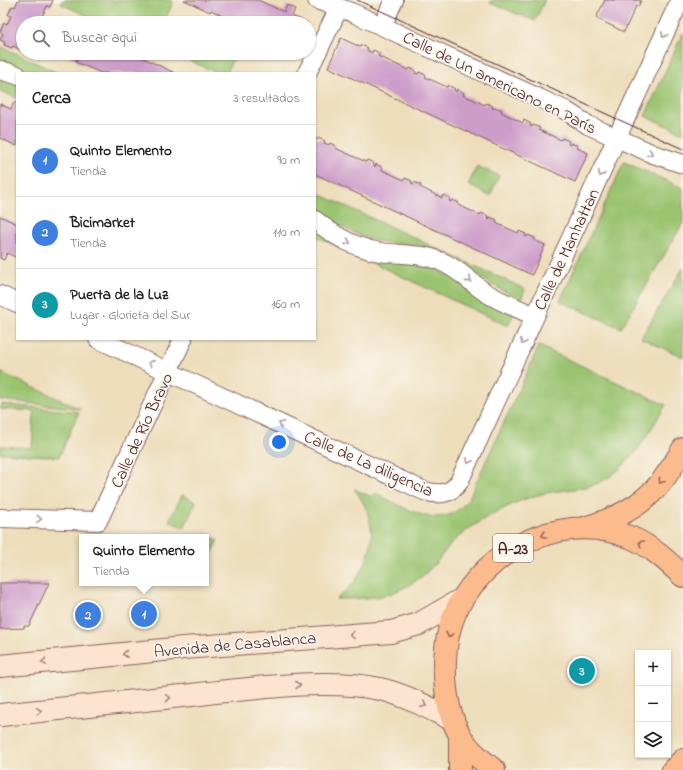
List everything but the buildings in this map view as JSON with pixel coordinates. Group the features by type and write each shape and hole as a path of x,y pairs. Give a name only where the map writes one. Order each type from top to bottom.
{"main road":[{"name":"A-23","path":"460,770 456,728 446,690 445,655 449,632 462,599 490,565 507,552 531,539 556,532 582,529 602,523 626,510 656,488 683,449"},
{"name":"A-23","path":"582,529 608,531 632,538 654,551 683,576"},
{"name":"Avenida de Casablanca","path":"0,666 216,645 391,632 407,628 424,621 462,599"},
{"path":"0,715 288,686 337,685 366,687 394,693 426,706 456,728"},
{"name":"A-23","path":"456,728 473,752 494,770"},
{"path":"673,770 683,760"}],"street":[{"name":"Calle de Un americano en París","path":"317,0 382,26 565,110 588,125 617,138 653,154 683,164"},
{"path":"382,26 394,0"},
{"name":"Calle de Manhattan","path":"445,494 459,482 680,0"},
{"path":"316,55 339,8"},
{"path":"307,72 313,60"},
{"path":"0,70 16,76"},
{"path":"316,221 341,239 367,249 381,252 417,255 442,261 461,273 486,293 535,316"},
{"path":"0,295 16,303"},
{"name":"Calle de La diligencia","path":"100,340 424,491 436,494 445,494"},
{"name":"Calle de Río Bravo","path":"0,518 98,521 183,340"}],"green space":[{"path":"63,0 170,0 173,2 167,16 88,16 61,4"},
{"path":"492,0 545,0 535,21 490,3"},
{"path":"683,33 683,133 645,116"},
{"path":"0,46 16,53 16,60 30,60 56,72 36,71 21,67 0,58"},
{"path":"188,60 234,60 229,67 228,72 215,72"},
{"path":"0,78 16,85 16,98 0,91"},
{"path":"624,162 683,188 683,223 621,328 560,301"},
{"path":"477,166 499,176 490,196 468,185"},
{"path":"316,192 525,289 521,300 492,285 459,261 440,251 419,246 373,240 347,229 316,209"},
{"path":"316,231 435,268 454,278 513,315 508,326 316,236"},
{"path":"683,268 683,357 641,338"},
{"path":"539,346 666,405 634,454 618,471 601,482 586,487 546,493 532,497 487,517 472,526 450,545 428,571 417,580 404,587 391,593 379,596 336,599 349,588 359,576 366,562 370,548 371,533 369,518 363,503 354,489 372,497 375,493 411,511 424,515 436,517 448,515 459,509 469,498"},
{"path":"0,372 81,409 0,400"},
{"path":"0,404 79,412 59,457 0,453 0,446 32,448 34,411 0,409"},
{"path":"182,495 196,502 184,528 169,521"},
{"path":"209,536 218,540 209,560"}],"tram line":[{"path":"357,0 683,149"}],"place":[{"name":"Quinto Elemento","path":"144,614"},
{"name":"Bicimarket","path":"88,615"},
{"name":"Puerta de la Luz","path":"582,671"}]}
